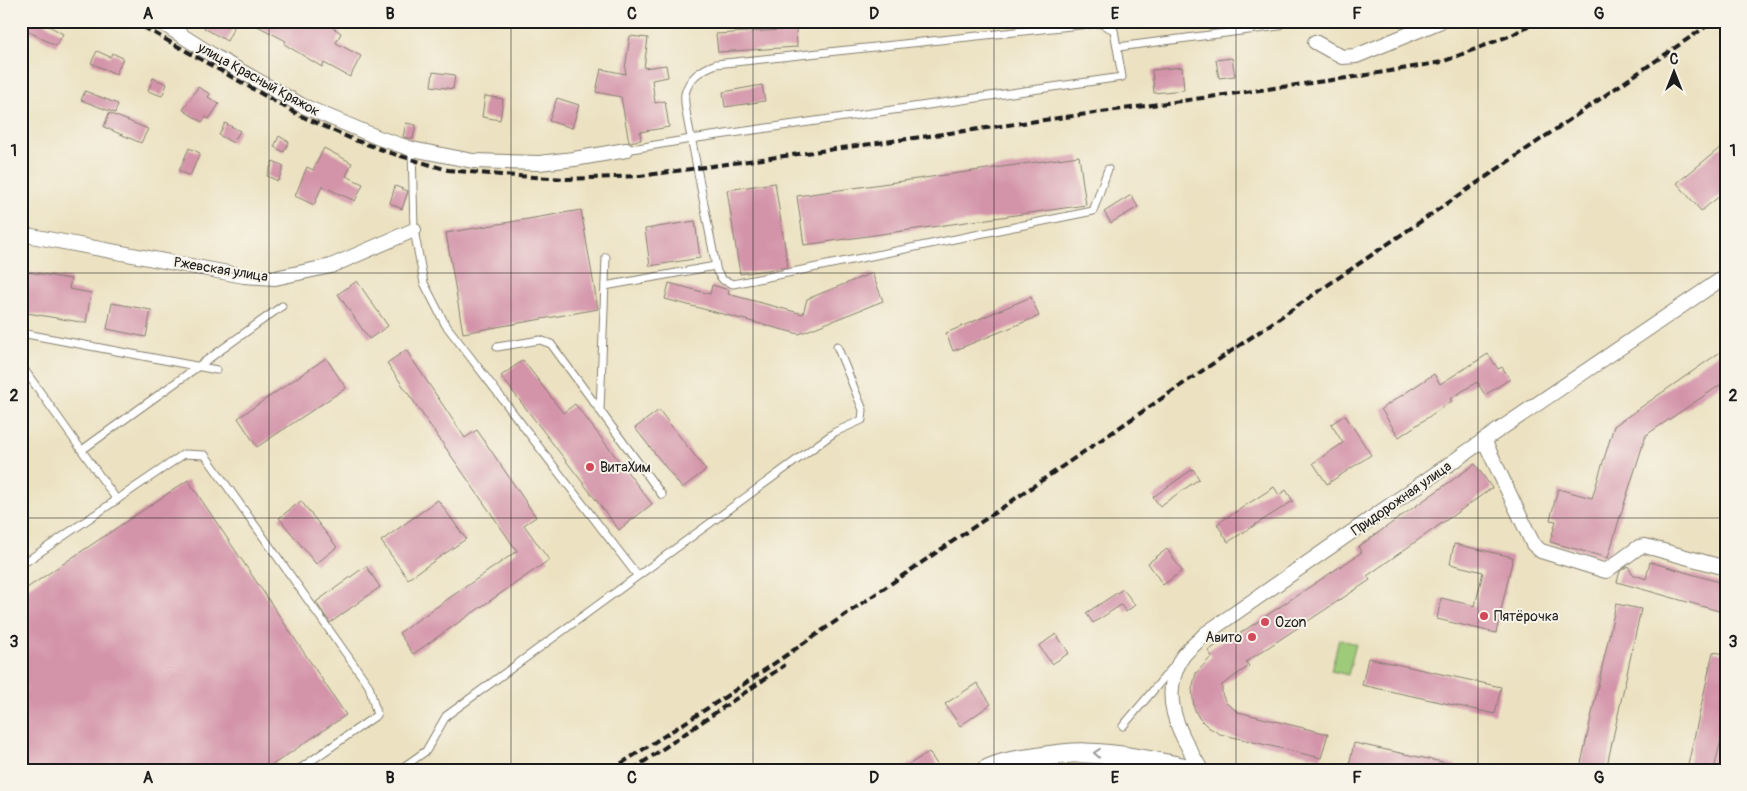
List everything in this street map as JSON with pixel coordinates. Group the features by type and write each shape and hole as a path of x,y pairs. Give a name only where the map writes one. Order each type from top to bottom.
{"main road":[{"path":"986,770 996,765 1010,762 1068,753 1104,754 1152,767 1196,770"}],"street":[{"name":"улица Красный Кряжок","path":"159,21 214,56 301,105 379,138 412,149 473,161 539,163 626,150"},
{"path":"1315,42 1342,57 1356,56 1442,21"},
{"name":"Ржевская улица","path":"21,234 244,276 275,278 331,266 414,230"},
{"name":"Придорожная улица","path":"1201,770 1178,728 1171,703 1172,681 1182,658 1205,634 1484,440 1726,276"},
{"path":"1484,440 1536,548 1541,551 1606,571 1642,546 1726,568"}],"lane":[{"path":"626,150 692,139 1122,77 1114,30 1099,22 716,64 703,69 694,76 684,97 692,139 716,266 717,272 723,280 733,284 1093,211 1108,169"},
{"path":"1118,47 1279,26"},
{"path":"412,149 414,230 424,283 445,324 637,575"},
{"path":"600,410 606,257"},
{"path":"605,286 716,266"},
{"path":"82,450 282,306"},
{"path":"21,333 217,370"},
{"path":"497,347 540,340 551,344 662,495"},
{"path":"398,770 426,751 446,716 835,432 862,420 863,410 837,346"},
{"path":"21,366 117,500"},
{"path":"21,565 184,454 205,456 368,686 377,716 298,770"},
{"path":"1123,726 1182,658"}],"green space":[{"path":"1339,639 1356,644 1348,675 1331,671"}],"building":[{"path":"31,21 40,21 63,34 56,46 26,30"},
{"path":"208,21 237,21 227,41 204,28"},
{"path":"248,21 335,21 332,27 341,33 336,43 361,56 350,77 324,63 322,67 284,44 286,41"},
{"path":"796,29 797,47 718,52 716,34"},
{"path":"630,36 648,38 644,68 666,65 668,77 652,80 655,103 665,101 669,127 640,132 641,140 629,142 621,97 596,92 601,69 626,74 625,69"},
{"path":"97,51 110,57 112,53 123,58 116,74 91,63"},
{"path":"1232,58 1235,76 1219,78 1216,60"},
{"path":"1182,67 1184,90 1154,93 1152,70"},
{"path":"433,72 455,75 453,89 431,86"},
{"path":"153,78 167,84 162,96 148,91"},
{"path":"762,85 765,101 725,107 723,92"},
{"path":"198,87 210,94 208,97 219,104 209,119 206,117 202,122 183,110"},
{"path":"85,91 118,104 115,113 81,100"},
{"path":"485,96 503,99 500,120 482,117"},
{"path":"557,98 579,105 572,128 549,121"},
{"path":"109,113 148,129 141,143 104,127"},
{"path":"225,123 240,131 233,143 219,135"},
{"path":"406,123 416,125 413,139 403,137"},
{"path":"279,136 289,142 284,152 274,147"},
{"path":"1726,143 1726,191 1701,211 1677,183"},
{"path":"189,148 200,153 190,176 179,171"},
{"path":"324,148 352,163 346,176 363,184 355,201 322,186 314,205 295,196 307,167 313,170"},
{"path":"1079,156 1086,205 804,245 797,196"},
{"path":"273,161 284,166 278,181 267,176"},
{"path":"775,183 788,267 740,274 727,190"},
{"path":"395,186 408,191 402,209 390,203"},
{"path":"1131,195 1138,207 1111,223 1104,212"},
{"path":"581,210 598,309 463,333 446,233"},
{"path":"695,221 700,258 650,266 645,229"},
{"path":"21,271 71,279 69,289 91,293 86,323 21,312"},
{"path":"872,273 883,301 799,334 665,299 669,283 710,294 712,285 729,290 728,294 803,314 807,299"},
{"path":"357,281 388,326 369,339 338,294"},
{"path":"1031,297 1039,316 953,351 946,333"},
{"path":"112,303 151,310 146,337 107,329"},
{"path":"1726,348 1726,381 1646,435 1608,558 1550,542 1556,521 1550,520 1558,489 1592,498 1614,426"},
{"path":"406,350 465,438 477,430 536,517 524,525 549,560 413,654 399,633 517,551 387,363"},
{"path":"1488,354 1498,369 1502,367 1510,379 1485,395 1477,382 1450,399 1452,401 1399,437 1381,409 1434,374 1440,384"},
{"path":"326,358 346,388 257,447 238,418"},
{"path":"523,360 563,413 575,404 652,504 619,530 501,376"},
{"path":"659,410 706,470 682,488 635,428"},
{"path":"1345,415 1371,455 1327,484 1313,463 1343,443 1331,424"},
{"path":"1475,464 1492,488 1367,576 1370,580 1246,662 1249,666 1222,685 1222,694 1226,703 1238,712 1328,734 1321,758 1220,734 1208,727 1199,718 1194,708 1192,689 1196,673 1212,656 1208,651 1228,637 1230,640 1362,552 1358,547"},
{"path":"1193,469 1199,479 1160,506 1153,497"},
{"path":"188,480 346,715 265,770 21,770 21,592"},
{"path":"1274,487 1279,495 1286,490 1293,501 1228,542 1217,524"},
{"path":"438,500 466,539 408,579 381,541"},
{"path":"301,501 337,547 316,564 279,518"},
{"path":"1454,544 1513,557 1496,633 1437,619 1441,598 1475,606 1483,572 1450,564"},
{"path":"1167,549 1182,571 1163,585 1148,563"},
{"path":"1650,562 1726,584 1726,613 1617,582 1620,571 1628,566 1632,574 1646,579"},
{"path":"366,566 380,587 330,623 316,602"},
{"path":"1123,589 1135,605 1126,612 1121,605 1093,623 1086,613"},
{"path":"1616,604 1641,609 1606,770 1589,770 1580,768"},
{"path":"1056,634 1069,653 1052,664 1039,646"},
{"path":"1713,652 1726,654 1726,718 1714,770 1687,770"},
{"path":"1368,658 1501,687 1495,714 1362,685"},
{"path":"977,683 991,704 960,726 945,704"},
{"path":"1354,743 1456,765 1456,770 1348,770"},
{"path":"929,752 938,766 931,770 900,770"}],"railway":[{"path":"133,21 299,115 352,139 448,170 567,179 640,176 1361,76 1442,62 1514,34 1536,21"},
{"path":"611,770 725,697 1714,21"},
{"path":"632,770 785,665"}],"place":[{"name":"ВитаХим","path":"590,467"},
{"name":"Пятёрочка","path":"1484,616"},
{"name":"Ozon","path":"1265,622"},
{"name":"Авито","path":"1252,637"}]}
